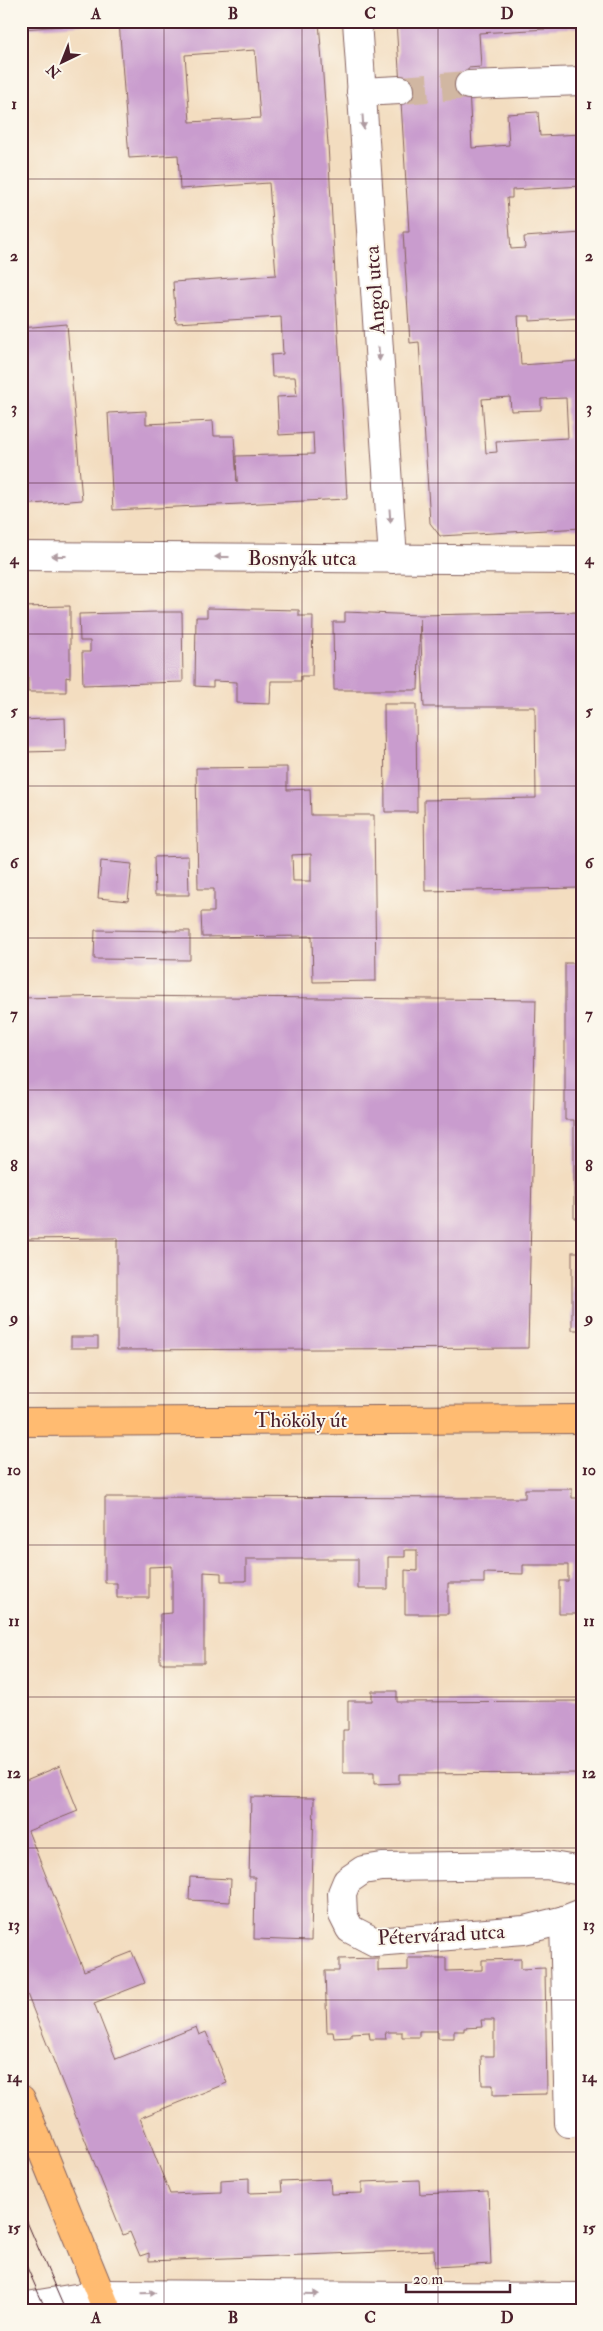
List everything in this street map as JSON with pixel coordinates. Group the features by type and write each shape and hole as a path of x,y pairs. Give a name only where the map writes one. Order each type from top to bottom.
{"main road":[{"name":"Thököly út","path":"21,1422 582,1418"},
{"path":"21,2099 104,2302"}],"street":[{"name":"Angol utca","path":"357,21 393,559"},
{"path":"469,85 582,80"},
{"path":"362,92 400,90"},
{"name":"Bosnyák utca","path":"21,556 582,560"},
{"name":"Pétervárad utca","path":"573,1916 524,1930 375,1942 350,1929 343,1915 342,1893 347,1881 363,1870 382,1867 546,1865 582,1871"},
{"path":"569,2123 573,1916"},
{"path":"21,2307 104,2302 572,2301"}],"building":[{"path":"21,21 107,21 107,23 21,29"},
{"path":"119,21 319,21 328,144 347,499 113,510 108,413 146,411 146,424 213,421 214,436 234,436 237,482 236,456 314,454 313,433 279,435 277,397 297,396 295,377 272,377 271,355 283,354 281,317 176,323 173,282 276,275 269,183 180,189 178,155 129,158","holes":["255,50 260,118 190,122 185,55"]},
{"path":"396,21 582,21 582,27 479,33 481,67 468,68 472,148 509,145 507,114 538,112 540,136 582,134 582,186 512,190 512,198 507,198 511,249 525,248 524,237 582,233 582,318 530,321 530,316 518,316 521,365 581,361 582,528 440,536 430,523 419,342 410,343 403,232 409,232","holes":["510,397 511,411 541,410 541,399 566,398 568,438 496,442 497,452 486,453 482,399"]},
{"path":"67,324 82,500 21,505 21,328"},
{"path":"70,606 70,678 66,677 66,692 28,692 28,677 21,677 21,607"},
{"path":"207,608 299,610 299,616 313,616 312,676 301,676 301,681 271,681 270,704 237,703 237,682 213,681 213,687 195,686 196,617 207,617"},
{"path":"182,612 183,682 83,685 82,652 90,652 90,641 80,641 79,614"},
{"path":"345,612 420,615 582,612 582,888 425,891 424,800 536,798 535,707 424,707 420,619 418,690 334,690 333,622 345,622"},
{"path":"384,704 416,704 417,812 385,812"},
{"path":"65,718 66,751 24,752 23,720"},
{"path":"287,767 287,790 310,789 311,815 374,815 376,981 313,982 312,936 202,937 201,912 214,912 214,889 198,889 196,768","holes":["311,854 311,881 293,881 292,855"]},
{"path":"188,856 189,895 155,895 154,857"},
{"path":"101,861 132,864 128,901 98,898"},
{"path":"95,930 190,931 190,960 94,959"},
{"path":"565,963 582,963 582,1218 574,1218 574,1120 565,1120"},
{"path":"118,996 536,1000 528,1348 117,1350 117,1238 21,1239 21,998"},
{"path":"572,1252 582,1252 582,1330 572,1330"},
{"path":"21,1318 30,1318 30,1341 21,1341"},
{"path":"71,1337 98,1337 98,1348 71,1348"},
{"path":"525,1489 572,1489 572,1498 582,1498 582,1614 559,1614 559,1581 568,1581 568,1565 523,1565 523,1574 484,1573 484,1583 448,1583 448,1614 405,1614 405,1570 417,1571 417,1550 405,1550 405,1557 388,1557 388,1589 358,1589 358,1559 246,1559 246,1581 221,1581 221,1573 204,1572 204,1663 160,1663 160,1614 172,1613 172,1566 149,1567 149,1598 117,1598 117,1583 105,1583 105,1497 525,1498"},
{"path":"372,1691 397,1691 397,1702 582,1701 582,1773 399,1774 399,1783 374,1784 374,1773 343,1773 343,1730 348,1730 348,1701 372,1701"},
{"path":"60,1766 78,1811 28,1831 84,1971 132,1952 145,1983 94,2003 116,2059 196,2027 199,2035 206,2032 227,2083 140,2118 170,2194 221,2192 221,2180 249,2178 249,2193 282,2192 281,2181 330,2179 331,2194 362,2193 362,2182 419,2180 420,2194 488,2191 491,2264 435,2267 434,2250 149,2261 149,2253 140,2256 130,2232 123,2235 21,1979 21,1782"},
{"path":"251,1797 314,1798 311,1941 254,1939 255,1877 249,1877"},
{"path":"190,1877 231,1879 230,1902 189,1900"},
{"path":"378,1958 378,1971 408,1970 408,1958 446,1958 446,1971 482,1970 482,1960 521,1959 521,1969 545,1968 547,2094 493,2095 493,2085 482,2085 481,2056 494,2056 494,2020 481,2020 482,2027 464,2028 464,2031 454,2031 454,2038 438,2038 438,2031 419,2031 419,2037 402,2037 402,2032 385,2032 386,2039 370,2039 369,2032 351,2033 351,2037 334,2038 333,2032 327,2032 325,1971 339,1971 339,1959"}],"tunnel":[{"path":"400,90 469,85"}],"tram line":[{"path":"21,2208 65,2310"},
{"path":"21,2254 46,2310"}]}
